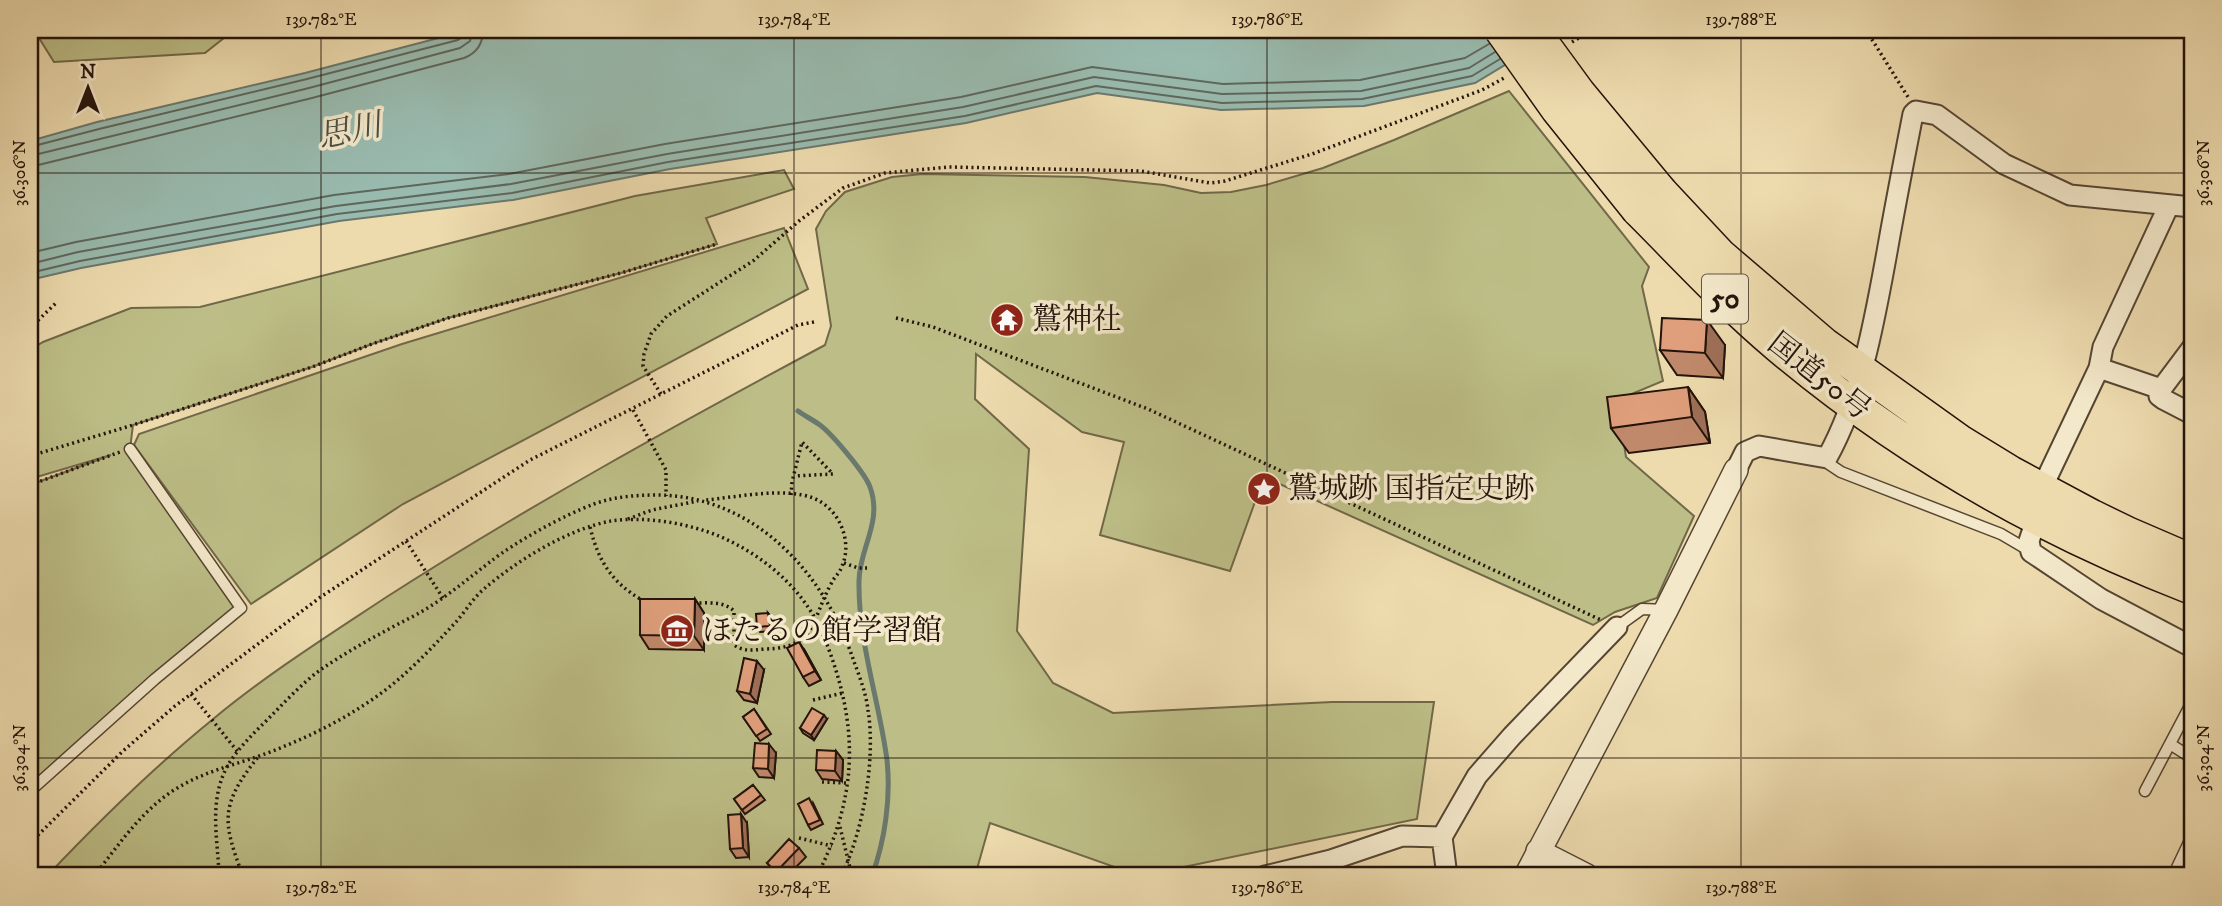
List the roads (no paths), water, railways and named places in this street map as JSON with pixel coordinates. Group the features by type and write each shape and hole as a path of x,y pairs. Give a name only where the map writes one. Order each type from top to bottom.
{"highway":[{"name":"国道50号","path":"1501,30 1557,109 1649,201 1743,315 1851,404 1936,462 2047,502 2192,561"},
{"name":"国道50号","path":"1533,30 1579,93 1649,201 1720,255 1824,344 1961,442 2010,472 2047,502 2136,565 2192,588"},
{"path":"2047,502 2192,543"},
{"path":"2136,565 2169,597 2192,610"}],"street":[{"path":"1526,876 1666,610 1745,452 1759,446 1827,458 1837,440 1872,337 1913,114 1916,111 1937,115 2004,164 2070,195 2192,207"},
{"path":"2169,205 2103,347 2099,368 2029,541 2031,552 2101,599 2192,647"},
{"path":"2192,348 2161,389 2159,396 2192,414"},
{"path":"2099,368 2161,389"},
{"path":"1447,876 1442,837 1477,776 1511,736 1617,627"},
{"path":"1265,876 1331,860 1402,836 1442,837"},
{"path":"1538,851 1587,876"}],"lane":[{"path":"30,791 155,678 241,608 130,449"},
{"path":"1827,458 1829,464 1841,472 2001,534 2031,552"},
{"path":"1617,627 1642,609 1666,610"},
{"path":"2145,791 2192,702"},
{"path":"2170,744 2192,758"},
{"path":"2173,876 2192,836"}],"water":[{"name":"思川","path":"469,30 1563,30 1475,83 1364,106 1221,110 1097,93 966,123 670,169 513,200 339,221 81,268 30,280 30,141"}],"waterway":[{"path":"798,411 817,423 848,454 867,481 873,500 872,524 860,569 860,604 865,649 887,760 888,789 884,833 872,876"}],"place":[{"name":"鷲神社","path":"1007,320"},
{"name":"鷲城跡 国指定史跡","path":"1264,489"},
{"name":"ほたるの館学習館","path":"677,631"}]}
